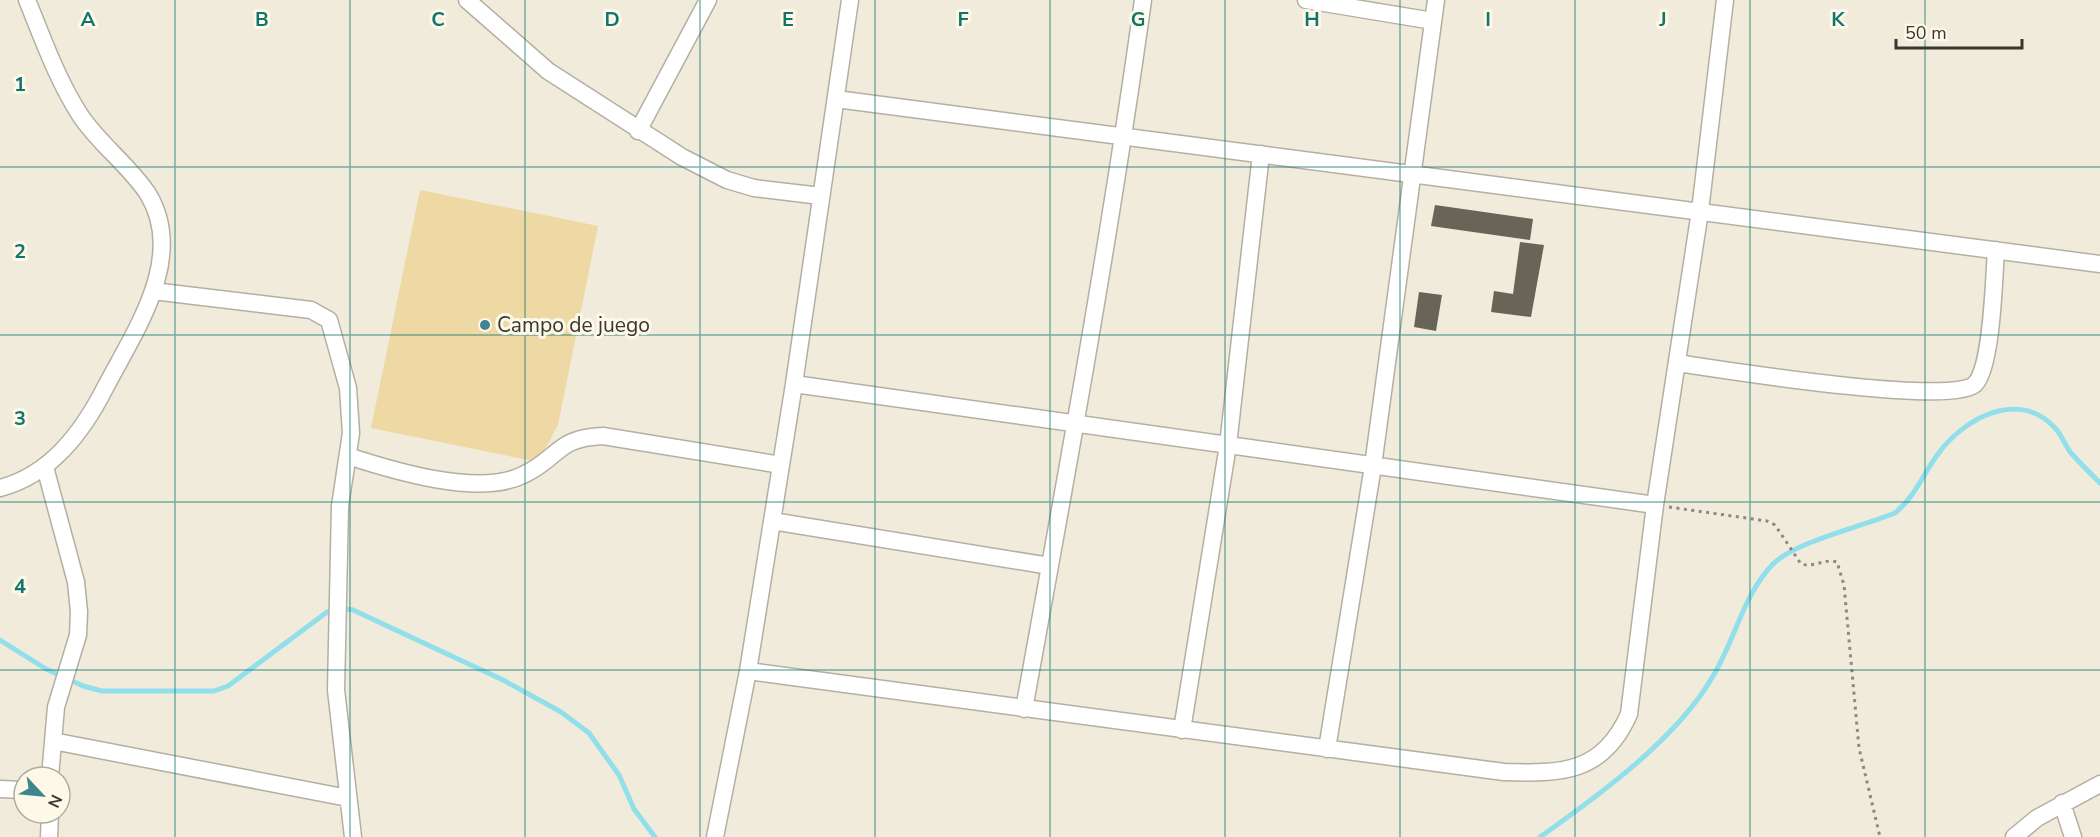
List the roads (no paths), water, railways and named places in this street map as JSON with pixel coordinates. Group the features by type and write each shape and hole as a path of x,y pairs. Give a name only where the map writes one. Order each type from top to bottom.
{"street":[{"path":"0,488 32,477 45,467 77,431 98,401 153,291 160,259 157,215 148,194 81,116 52,63 27,0"},
{"path":"466,0 548,71 638,130 727,180 754,188 820,196"},
{"path":"638,130 708,0"},
{"path":"715,837 748,671 794,384 850,0"},
{"path":"1024,709 1076,424 1124,136 1143,0"},
{"path":"1306,0 1433,21"},
{"path":"1327,749 1373,466 1436,0"},
{"path":"748,671 1504,772 1567,771 1591,761 1606,750 1620,734 1629,714 1655,505 1700,211 1725,0"},
{"path":"836,99 2100,264"},
{"path":"1182,730 1228,445 1261,154"},
{"path":"1677,363 1764,376 1933,393 1964,390 1974,386 1986,363 1996,250"},
{"path":"153,291 297,307 311,310 329,320 348,388 351,433 340,506 336,690 353,837"},
{"path":"794,384 1655,505"},
{"path":"348,456 416,476 499,484 525,475 567,442 576,438 603,436 781,465"},
{"path":"45,467 76,582 79,612 78,635 63,678 51,765"},
{"path":"772,521 1050,566"},
{"path":"53,741 348,798"},
{"path":"2014,837 2037,818 2100,784"},
{"path":"2062,803 2073,837"}],"waterway":[{"path":"1540,837 1611,784 1679,722 1713,676 1754,590 1773,564 1783,556 1813,542 1895,513 1908,500 1949,441 1977,419 2009,409 2026,411 2041,417 2056,429 2071,453 2100,483"},
{"path":"0,640 46,669 83,686 102,691 214,691 228,686 327,612 339,608 353,610 503,680 561,712 589,733 619,775 634,809 655,837"}],"place":[{"name":"Campo de juego","path":"485,325"}]}
